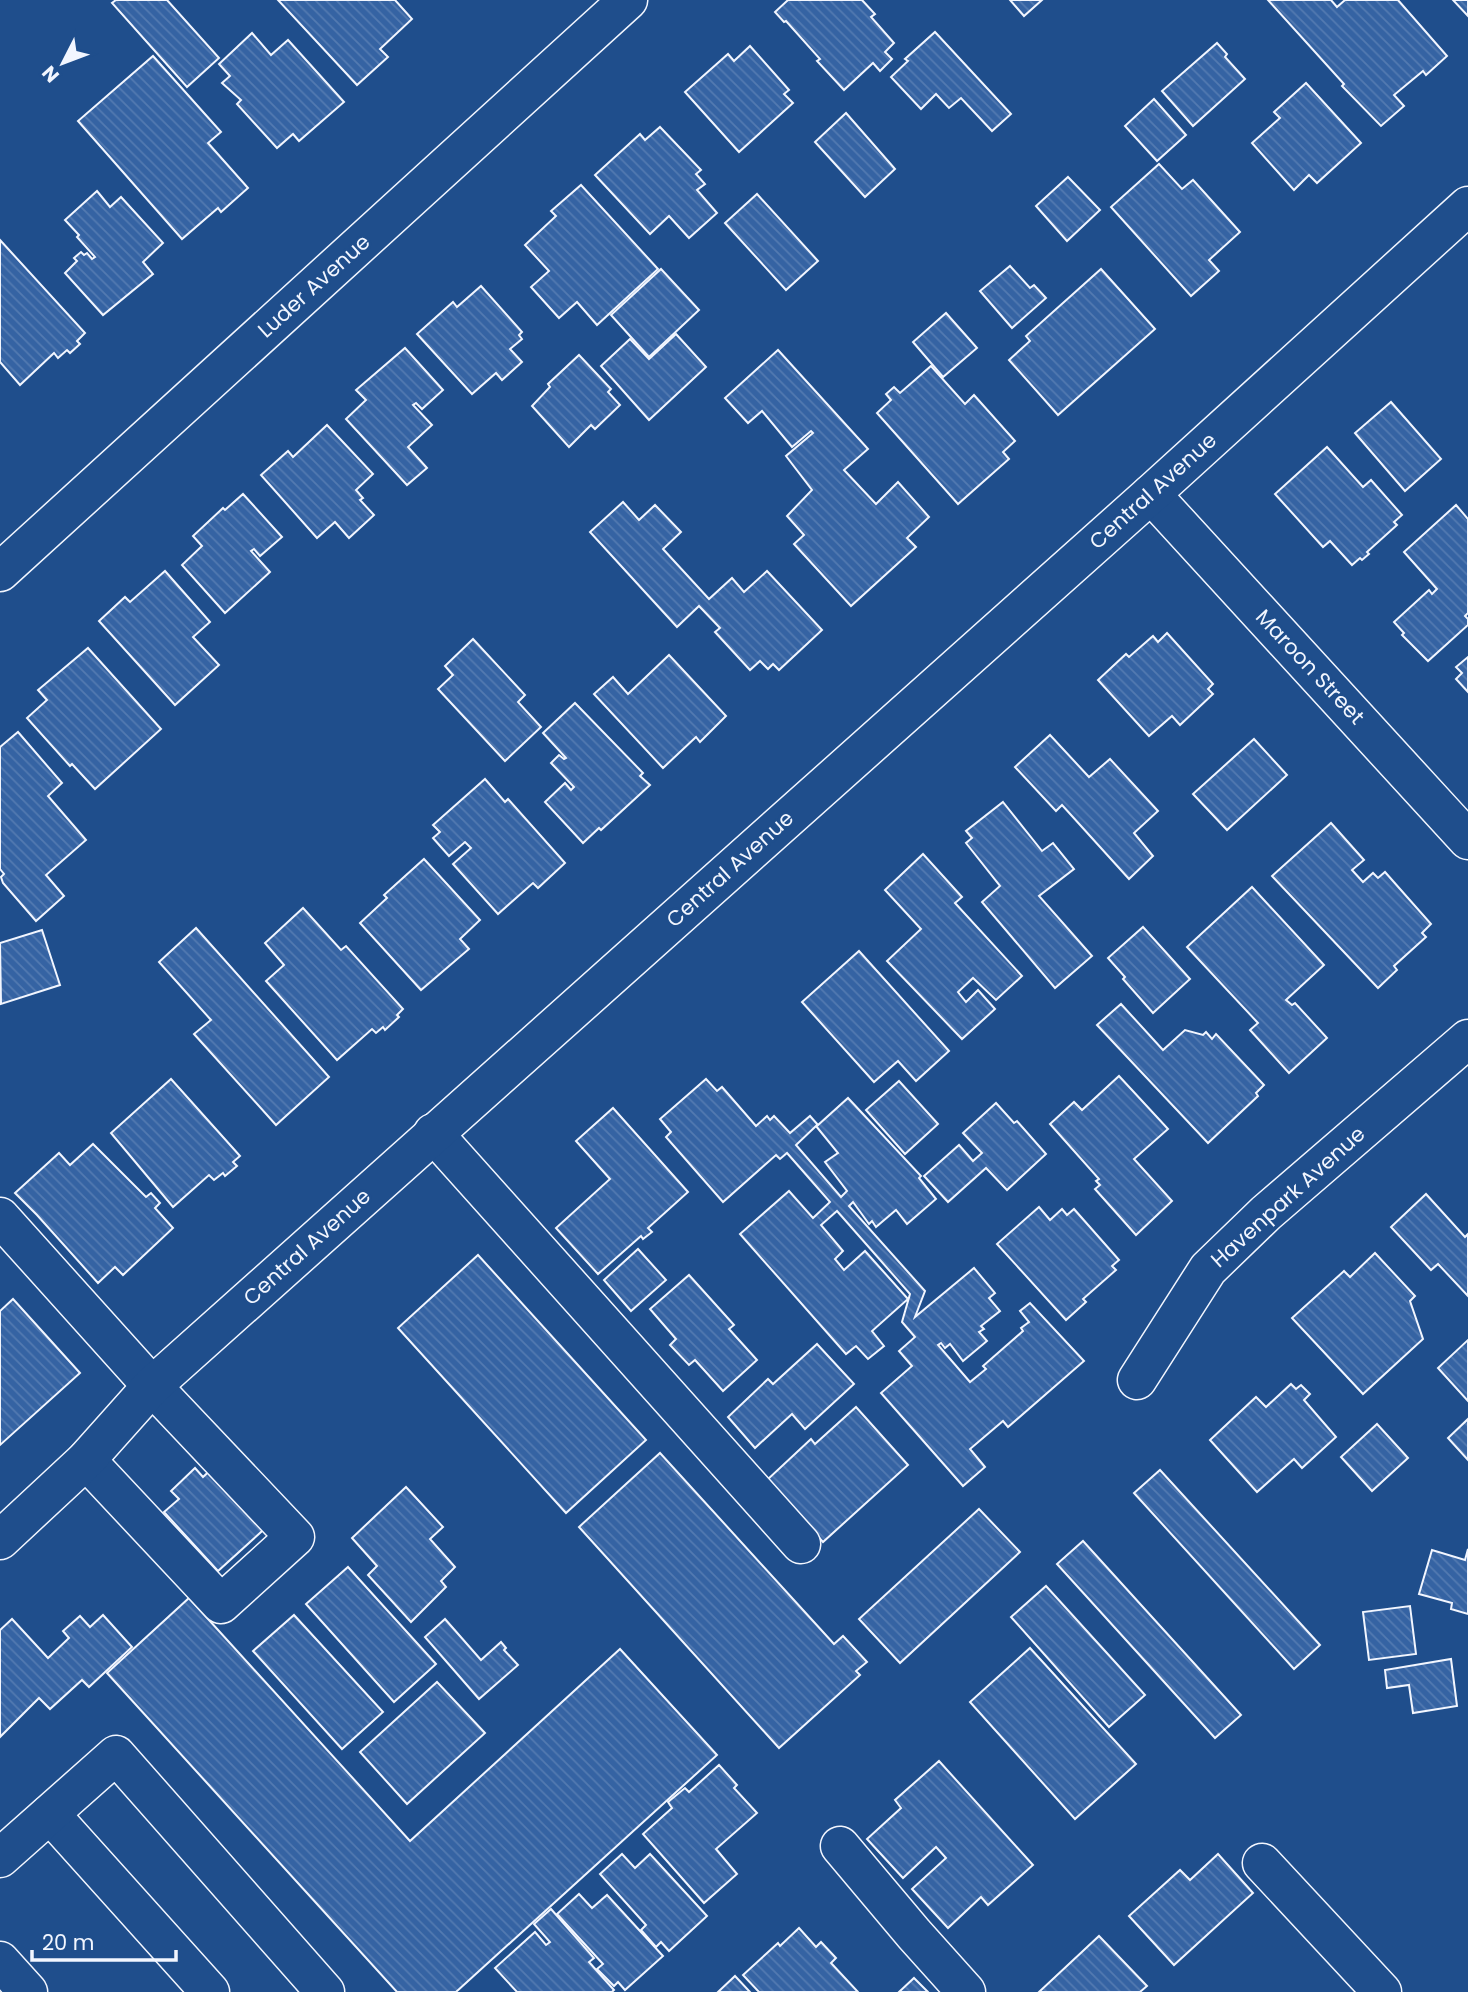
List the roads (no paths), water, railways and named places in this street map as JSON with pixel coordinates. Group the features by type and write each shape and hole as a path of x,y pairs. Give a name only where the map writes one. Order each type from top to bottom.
{"street":[{"name":"Luder Avenue","path":"0,572 628,0"},
{"name":"Central Avenue","path":"0,1540 86,1460 152,1386 1151,494 1468,206"},
{"name":"Maroon Street","path":"1151,494 1468,840"},
{"name":"Havenpark Avenue","path":"1137,1380 1208,1269 1265,1213 1468,1039"},
{"path":"433,1133 801,1544"},
{"path":"0,1217 152,1386 295,1537 221,1604 86,1460"},
{"path":"0,1858 116,1755 325,1992"},
{"path":"50,1814 210,1992"},
{"path":"841,1846 966,1992"},
{"path":"1262,1863 1382,1992"},
{"path":"0,1961 28,1992"}]}
